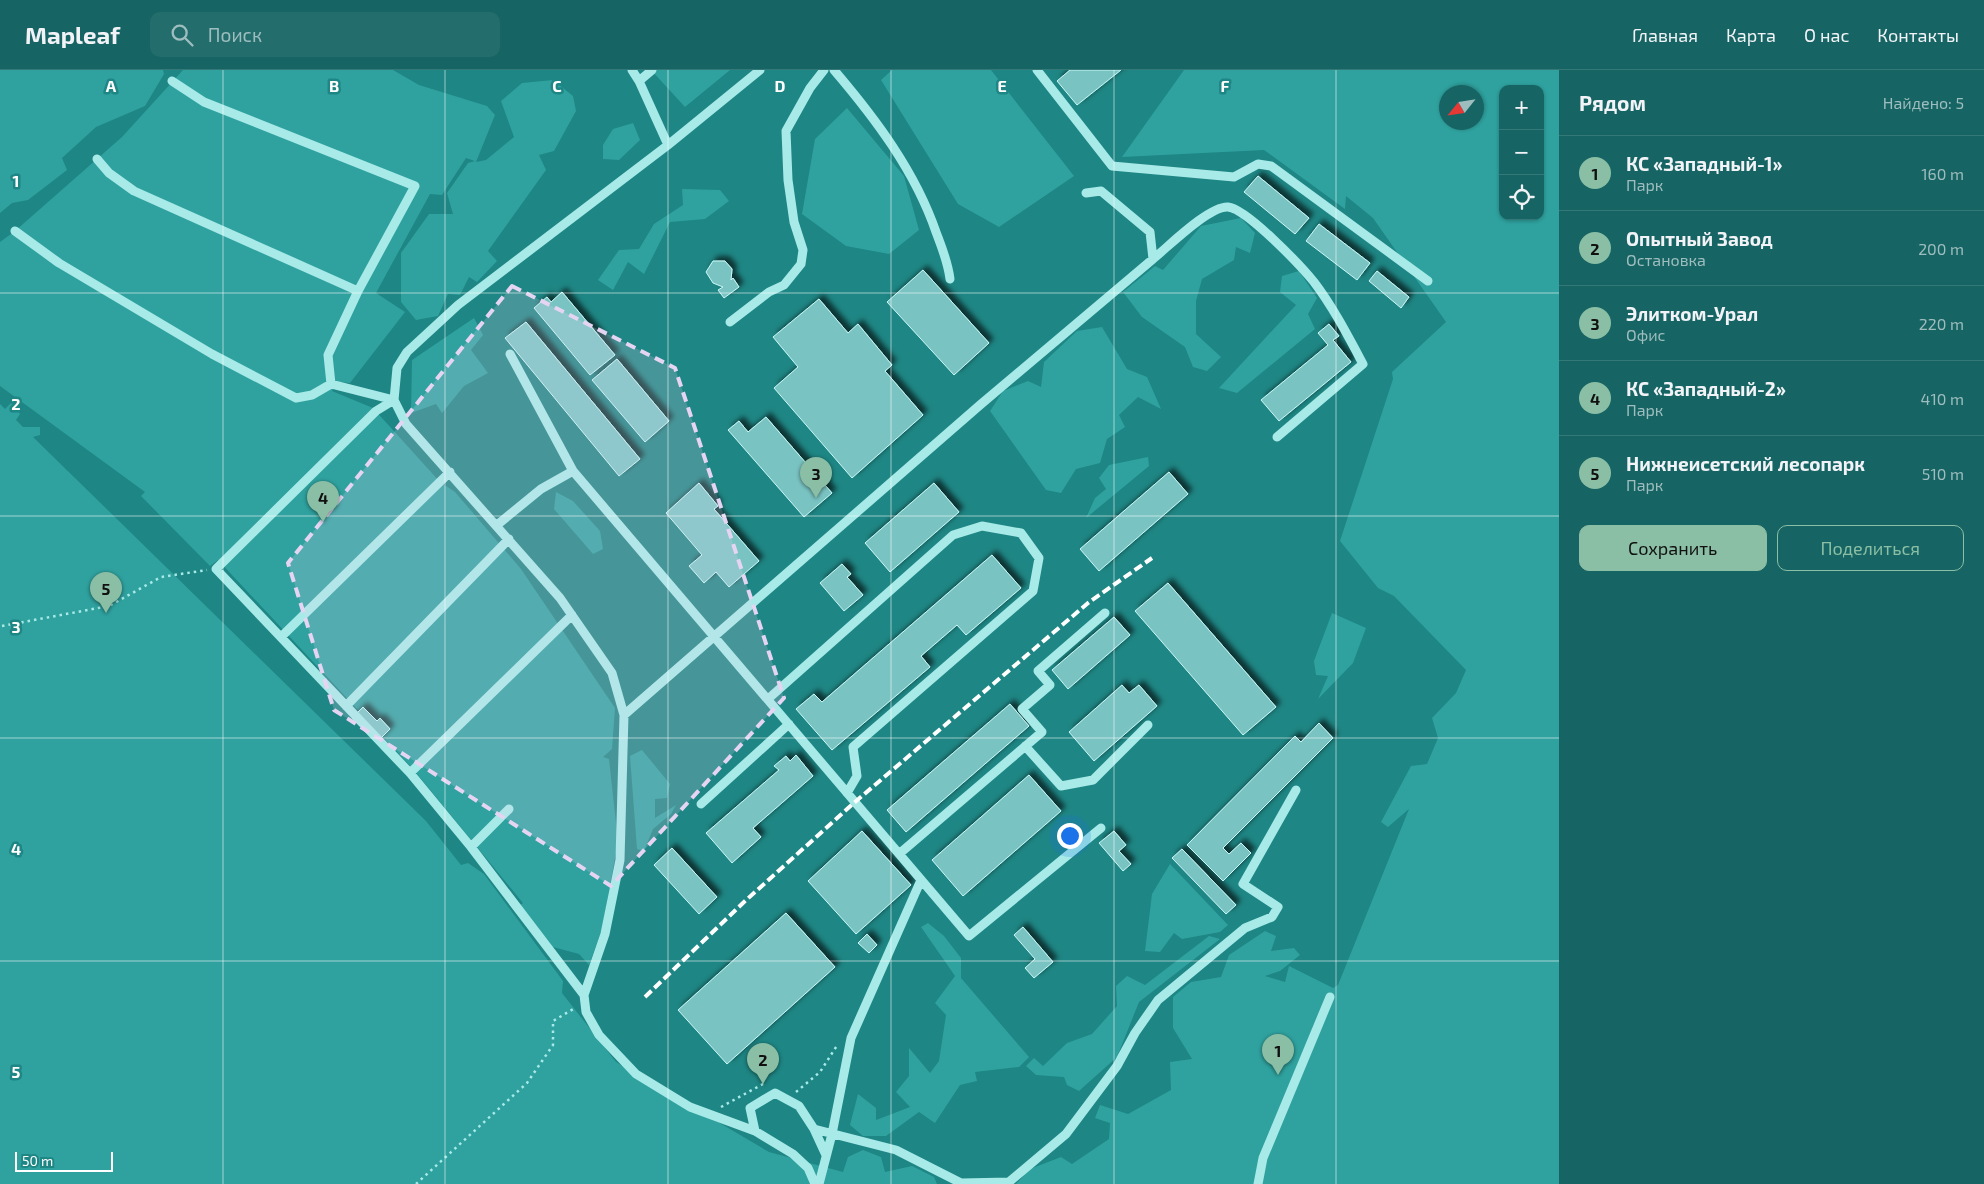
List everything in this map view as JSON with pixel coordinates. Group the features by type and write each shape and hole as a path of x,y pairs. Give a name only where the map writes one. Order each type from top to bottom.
{"street":[{"path":"632,70 668,145"},
{"path":"639,82 652,70"},
{"path":"760,70 668,145 458,305 407,352 396,368 394,400 406,424 560,598 612,673 624,715 620,860 605,934 584,999 586,1012 599,1035 636,1074 690,1107 755,1131 793,1154 808,1168 817,1184"},
{"path":"730,322 769,292 784,285 802,264 802,250 794,222 788,180 786,131 810,88 824,70"},
{"path":"834,70 862,103 917,184 933,219 948,264 950,280"},
{"path":"1037,70 1112,166 1234,177 1258,164 1271,166 1428,281"},
{"path":"172,81 204,102 415,186 358,291 328,355 331,384"},
{"path":"98,159 109,173 134,191 358,291"},
{"path":"1086,193 1101,191 1150,232 1154,259"},
{"path":"624,715 973,411 1211,211 1228,207 1244,214 1264,230 1313,281 1363,364 1277,437"},
{"path":"15,231 68,268 212,354 296,398 312,396 331,384 394,400"},
{"path":"510,354 572,471 714,635 968,936 1100,828"},
{"path":"394,400 376,411 216,569 410,773 471,847 584,999"},
{"path":"497,525 541,489 572,471"},
{"path":"281,637 450,472"},
{"path":"768,699 953,535 982,526 1021,532 1038,558 1033,591 853,747 857,776 847,792"},
{"path":"346,706 509,539"},
{"path":"899,854 1042,732 1022,709 1050,685 1038,671 1105,613"},
{"path":"410,773 572,615"},
{"path":"701,804 789,724"},
{"path":"1025,746 1061,786 1093,780 1148,725"},
{"path":"814,1129 896,1150 961,1184 1008,1182 1066,1134 1116,1066 1135,1033 1158,1000 1245,928 1272,917 1278,908 1243,884 1296,790"},
{"path":"471,847 509,809"},
{"path":"817,1184 832,1134 851,1038 921,880"},
{"path":"1258,1184 1263,1158 1330,997"},
{"path":"755,1131 750,1108 775,1093 799,1106 814,1129 826,1154"}],"path":[{"path":"2,626 109,606 161,577 216,569"},
{"path":"416,1184 527,1082 553,1045 553,1021 584,999"},
{"path":"788,1090 796,1093 820,1072 839,1042"},
{"path":"709,1114 763,1084 771,1086"}],"highlighted area":[{"path":"512,286 675,368 784,698 611,886 334,710 288,563"}],"shaded area":[{"path":"0,70 163,70 164,74 145,106 96,127 62,158 67,170 28,200 12,203 0,213"},
{"path":"183,70 393,70 419,85 487,106 495,115 476,162 486,160 514,137 501,101 522,83 553,80 573,96 576,111 554,151 539,155 546,170 488,251 497,261 477,282 469,277 460,295 448,294 438,316 416,320 401,302 401,253 429,214 453,214 447,193 468,163 475,161 466,158 442,195 430,194 376,293 405,312 350,383 339,382 332,391 373,408 440,482 455,492 521,569 615,708 612,749 603,757 609,759 618,841 602,929 589,965 579,954 553,947 520,905 523,903 413,769 218,560 210,566 141,496 145,492 0,386 0,242 122,137"},
{"path":"651,70 730,70 685,107"},
{"path":"892,70 991,70 1074,176 999,227 958,204 881,80"},
{"path":"1184,70 1559,70 1559,1184 1016,1184 1030,1169 1061,1157 1072,1164 1109,1139 1110,1123 1095,1118 1100,1105 1128,1114 1171,1090 1170,1062 1192,1059 1173,1028 1173,997 1191,982 1221,977 1229,955 1265,931 1276,936 1271,951 1294,948 1300,955 1280,971 1265,976 1285,982 1289,966 1333,988 1338,985 1409,809 1388,827 1381,822 1411,766 1427,764 1438,738 1432,718 1456,693 1466,670 1394,596 1378,588 1340,541 1393,379 1392,372 1446,322 1373,218 1346,196 1345,209 1264,150 1122,157"},
{"path":"847,108 904,176 919,230 889,254 846,246 802,214 815,139"},
{"path":"633,123 640,140 619,160 603,159 603,145 613,129"},
{"path":"682,189 720,190 729,201 705,219 670,222 644,274 628,262 613,290 598,280 619,250 639,249 654,224 683,205"},
{"path":"1241,218 1255,233 1250,253 1236,247 1234,260 1202,279 1196,301 1196,334 1221,357 1207,371 1193,367 1185,347 1142,317 1123,292 1155,266 1163,270 1201,226"},
{"path":"1299,271 1317,298 1308,314 1315,329 1237,393 1219,388 1296,305 1280,292 1282,276"},
{"path":"474,318 483,335 471,350 488,373 464,386 442,413 436,404 411,413 412,360"},
{"path":"1102,327 1127,369 1147,377 1161,409 1138,397 1119,415 1125,427 1107,439 1100,463 1076,469 1061,493 1046,490 990,411 1003,391 1028,381 1041,387 1044,362 1077,331"},
{"path":"12,402 20,414 16,420 23,427 40,427 40,435 33,437 426,821 461,865 468,863 484,874 563,981 562,993 616,1062 769,1152 843,1172 848,1157 863,1150 881,1157 885,1172 912,1166 934,1177 937,1184 0,1184 0,404 5,409"},
{"path":"1148,457 1149,466 1086,518 1095,498 1106,489 1099,478 1109,465"},
{"path":"556,492 573,501 600,531 603,549 593,554 554,509"},
{"path":"1332,613 1366,628 1353,663 1318,699 1328,676 1316,675 1314,661"},
{"path":"642,750 670,784 667,798 655,799 655,818 676,805 671,814 653,829 644,851 637,849 630,756"},
{"path":"1170,864 1228,925 1220,932 1182,939 1174,933 1160,952 1145,951 1152,894"},
{"path":"928,923 944,936 961,958 961,978 1029,1057 1019,1067 975,1072 977,1081 960,1085 935,1123 919,1112 886,1136 863,1136 850,1125 858,1094 876,1108 876,1120 910,1107 896,1092 909,1076 909,1048 930,1073 939,1061 946,1015 935,1003 955,976 921,927"},
{"path":"1209,936 1220,939 1139,1002 1117,1057 1079,1091 1067,1085 1064,1077 1036,1075 1026,1066 1034,1058 1043,1066 1067,1043 1092,1034 1117,1006 1116,986 1127,976 1145,985"}],"building":[{"path":"1070,70 1121,70 1077,105 1057,81"},
{"path":"1258,176 1309,218 1295,234 1244,192"},
{"path":"1319,224 1370,263 1357,280 1306,241"},
{"path":"713,261 725,261 732,269 731,280 733,278 739,287 724,298 718,290 723,287 713,283 706,272"},
{"path":"923,270 989,343 954,375 887,302"},
{"path":"1377,271 1409,297 1401,308 1369,281"},
{"path":"562,292 615,355 590,375 534,308 547,297 551,302"},
{"path":"819,299 848,333 858,324 892,365 885,371 923,415 852,478 774,388 798,367 773,337"},
{"path":"526,322 640,459 619,476 505,338"},
{"path":"1329,324 1339,336 1333,340 1351,362 1279,421 1261,400 1328,345 1318,333"},
{"path":"617,359 669,421 645,442 592,380"},
{"path":"766,417 832,493 804,517 728,430 739,421 748,432"},
{"path":"1169,472 1188,494 1099,571 1080,549"},
{"path":"699,483 718,506 714,509 759,561 729,587 716,572 704,583 689,566 702,555 666,513"},
{"path":"934,483 959,512 890,572 865,543"},
{"path":"992,555 1021,588 966,635 957,625 921,656 930,667 832,750 796,709 814,694 822,702"},
{"path":"842,564 851,574 847,577 863,595 844,611 820,583"},
{"path":"1168,583 1276,707 1243,735 1135,611"},
{"path":"1114,617 1130,635 1068,689 1052,670"},
{"path":"1122,685 1129,693 1139,685 1157,706 1094,761 1069,732"},
{"path":"1010,704 1029,726 906,832 887,810"},
{"path":"363,707 377,721 380,718 390,729 377,742 352,718"},
{"path":"1319,723 1333,738 1223,848 1229,854 1241,843 1251,853 1223,881 1187,845 1295,736 1301,742"},
{"path":"796,755 813,776 753,828 761,837 732,863 706,833 779,770 774,766 786,756 790,761"},
{"path":"1029,775 1061,811 963,896 932,860"},
{"path":"862,831 911,885 856,934 808,881"},
{"path":"1114,831 1126,845 1119,851 1131,864 1123,871 1099,843"},
{"path":"672,848 717,897 699,914 654,865"},
{"path":"1182,849 1236,905 1226,914 1172,858"},
{"path":"786,913 835,967 727,1064 678,1010"},
{"path":"1023,927 1053,962 1034,978 1025,968 1035,959 1014,935"},
{"path":"867,934 877,945 869,953 858,943"}],"railway":[{"path":"645,997 744,902 855,802 1088,603 1152,558"}],"place":[{"name":"Элитком-Урал","path":"816,498"},
{"name":"КС «Западный-2»","path":"323,522"},
{"name":"Нижнеисетский лесопарк","path":"106,613"},
{"name":"КС «Западный-1»","path":"1278,1075"},
{"name":"Опытный Завод","path":"763,1084"}]}
